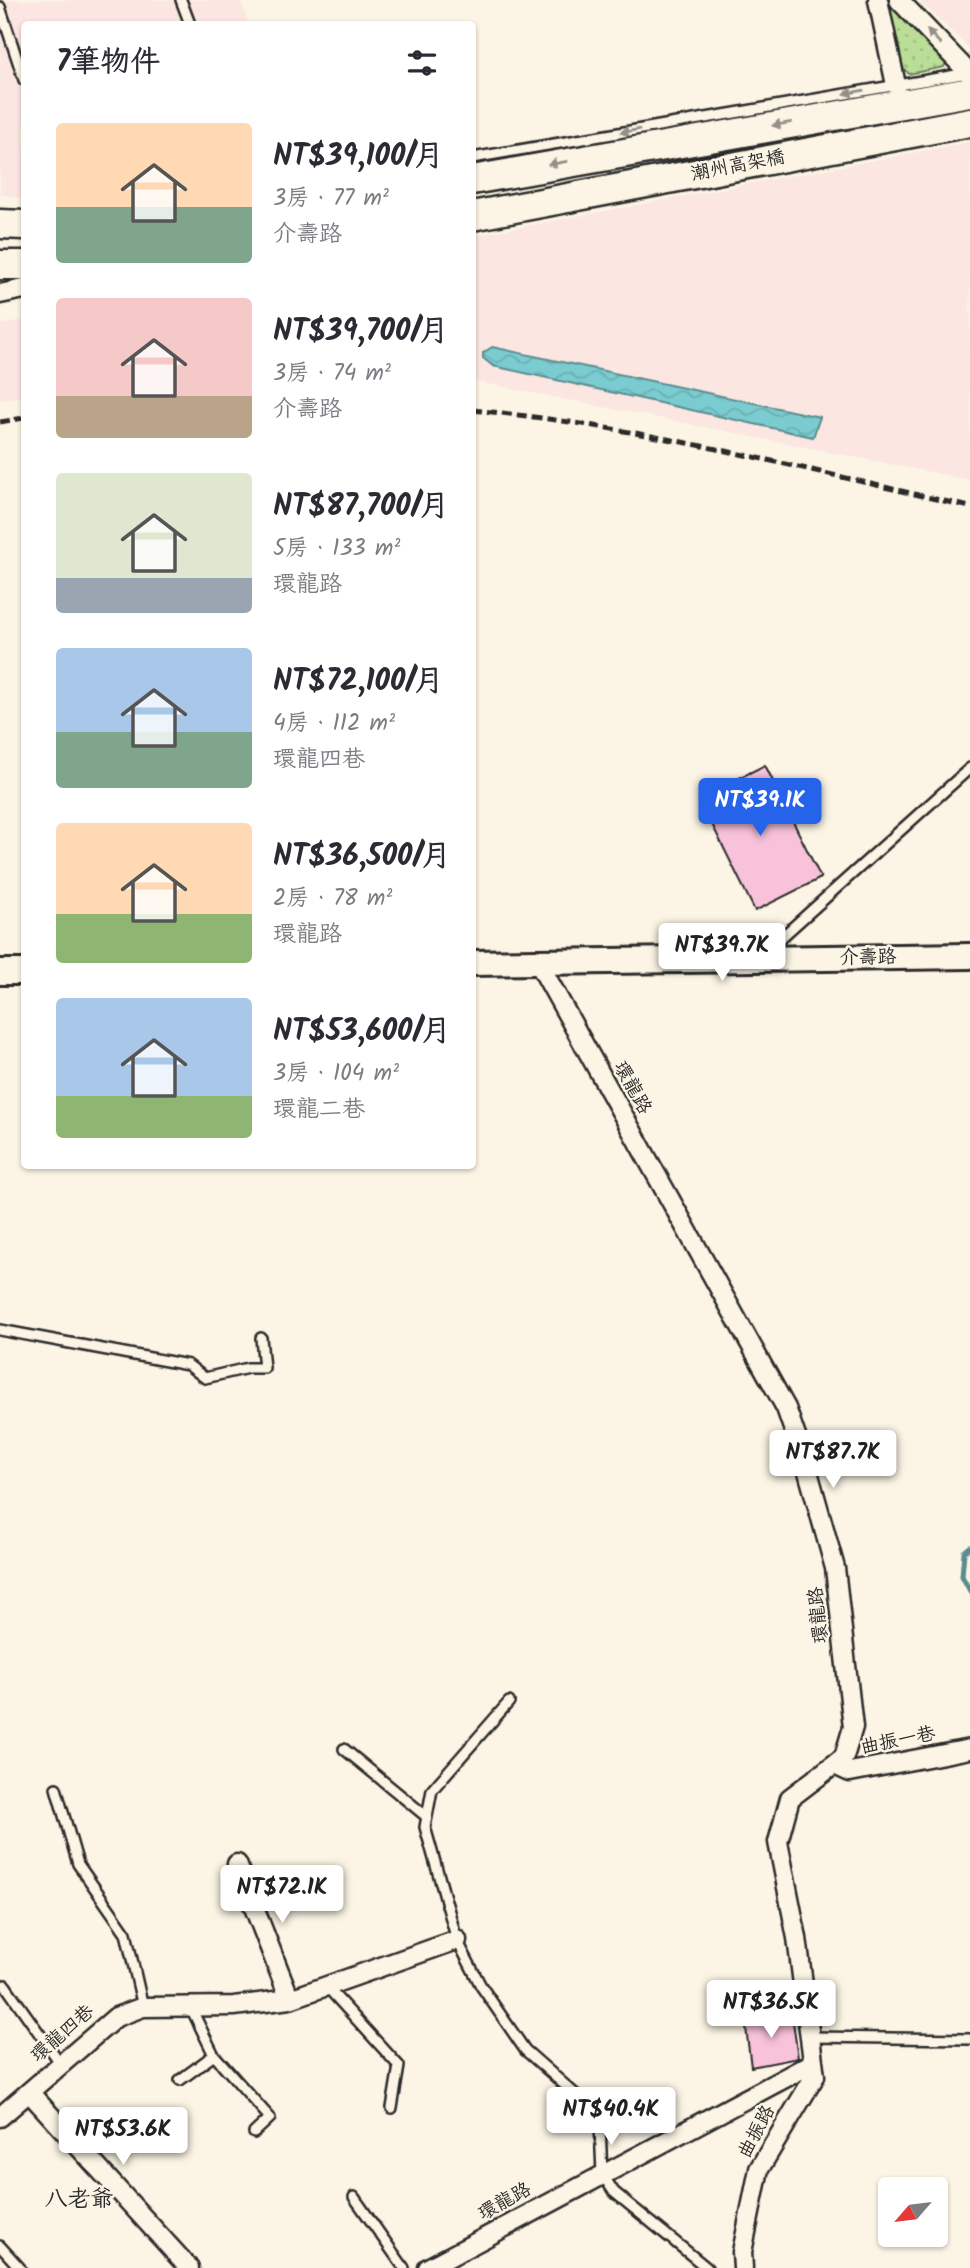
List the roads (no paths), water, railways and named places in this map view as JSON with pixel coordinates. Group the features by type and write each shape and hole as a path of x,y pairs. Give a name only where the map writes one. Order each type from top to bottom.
{"main road":[{"name":"潮州高架橋","path":"476,179 970,92"},
{"name":"潮州高架橋","path":"476,215 970,122"},
{"path":"0,224 21,225"},
{"path":"0,265 21,265"},
{"name":"介壽路","path":"476,963 970,956"},
{"path":"0,972 21,972"}],"street":[{"path":"878,0 895,85"},
{"path":"899,0 970,73"},
{"path":"0,294 21,290"},
{"name":"環龍路","path":"428,2268 813,2063 797,1938 778,1842 790,1798 844,1757 853,1727 835,1568 807,1468 786,1408 538,962"},
{"name":"曲振一巷","path":"835,1765 849,1772 970,1749"},
{"path":"237,1864 290,1999"},
{"name":"環龍四巷","path":"0,2117 116,2017 143,2007 234,2006 290,1999 457,1940"},
{"name":"曲振路","path":"744,2268 741,2252 759,2169 815,2076 813,2063"},
{"path":"29,2092 189,2268"}],"lane":[{"path":"181,0 189,21"},
{"path":"0,7 21,71"},
{"path":"476,157 970,73"},
{"path":"476,223 970,129"},
{"path":"756,960 970,768"},
{"path":"0,1330 188,1365 205,1378 248,1368 264,1368 261,1338"},
{"path":"509,1702 432,1790 425,1827 457,1940 481,1986 525,2050 592,2109 600,2126 601,2174 614,2192 707,2268"},
{"path":"344,1749 427,1817"},
{"path":"56,1788 78,1864 126,1933 143,2007"},
{"path":"5,1985 61,2064"},
{"path":"327,1987 398,2066 392,2108"},
{"path":"190,2006 214,2055 270,2118 254,2133"},
{"path":"810,2037 970,2039"},
{"path":"180,2080 214,2055"},
{"path":"354,2197 404,2268"},
{"path":"0,2246 20,2268"}],"water":[{"path":"492,347 820,417 813,437 493,366 483,358 483,353"}],"waterway":[{"path":"970,1547 964,1552 962,1576 970,1591"}],"railway":[{"path":"476,410 535,417 660,438 970,507"},
{"path":"0,422 21,418"}],"district":[{"name":"八老爺","path":"79,2200"}]}
